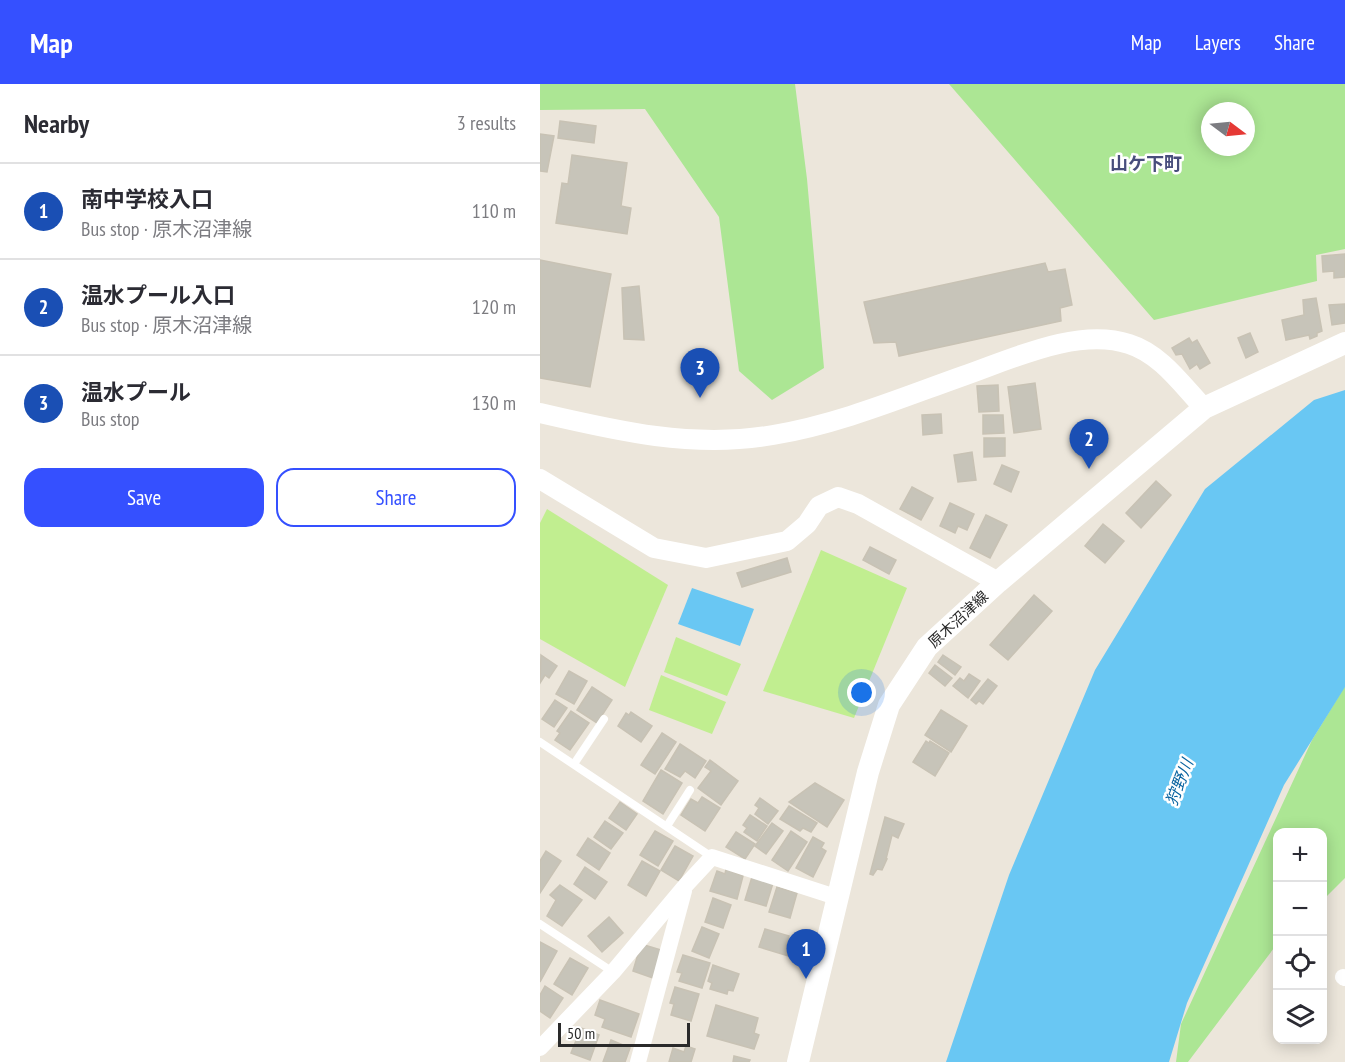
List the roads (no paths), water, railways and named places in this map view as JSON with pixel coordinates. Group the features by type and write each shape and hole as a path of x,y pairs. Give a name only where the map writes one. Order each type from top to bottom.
{"main road":[{"name":"原木沼津線","path":"798,1062 868,772 889,705 927,647 998,582 1204,408 1345,344"}],"street":[{"path":"540,413 619,431 671,439 714,441 771,436 819,426 1035,351 1083,340 1106,338 1131,344 1154,355 1204,408"},
{"path":"540,479 654,548 706,558 788,541 807,524 819,506 838,496 858,504 998,582"},
{"path":"540,1048 613,972 712,857 839,898"},
{"path":"638,1062 686,885"}],"lane":[{"path":"574,764 604,719"},
{"path":"540,742 712,857"},
{"path":"666,826 690,790"},
{"path":"540,924 613,972"}],"water":[{"name":"狩野川","path":"1345,390 1345,687 1284,785 1187,1003 1169,1062 946,1062 1009,875 1095,670 1205,489 1314,400"},
{"path":"692,588 754,609 740,646 678,624"}],"place":[{"name":"温水プール","path":"700,398"},
{"name":"温水プール入口","path":"1089,469"},
{"name":"南中学校入口","path":"806,979"}],"district":[{"name":"山ケ下町","path":"1146,163"}]}
